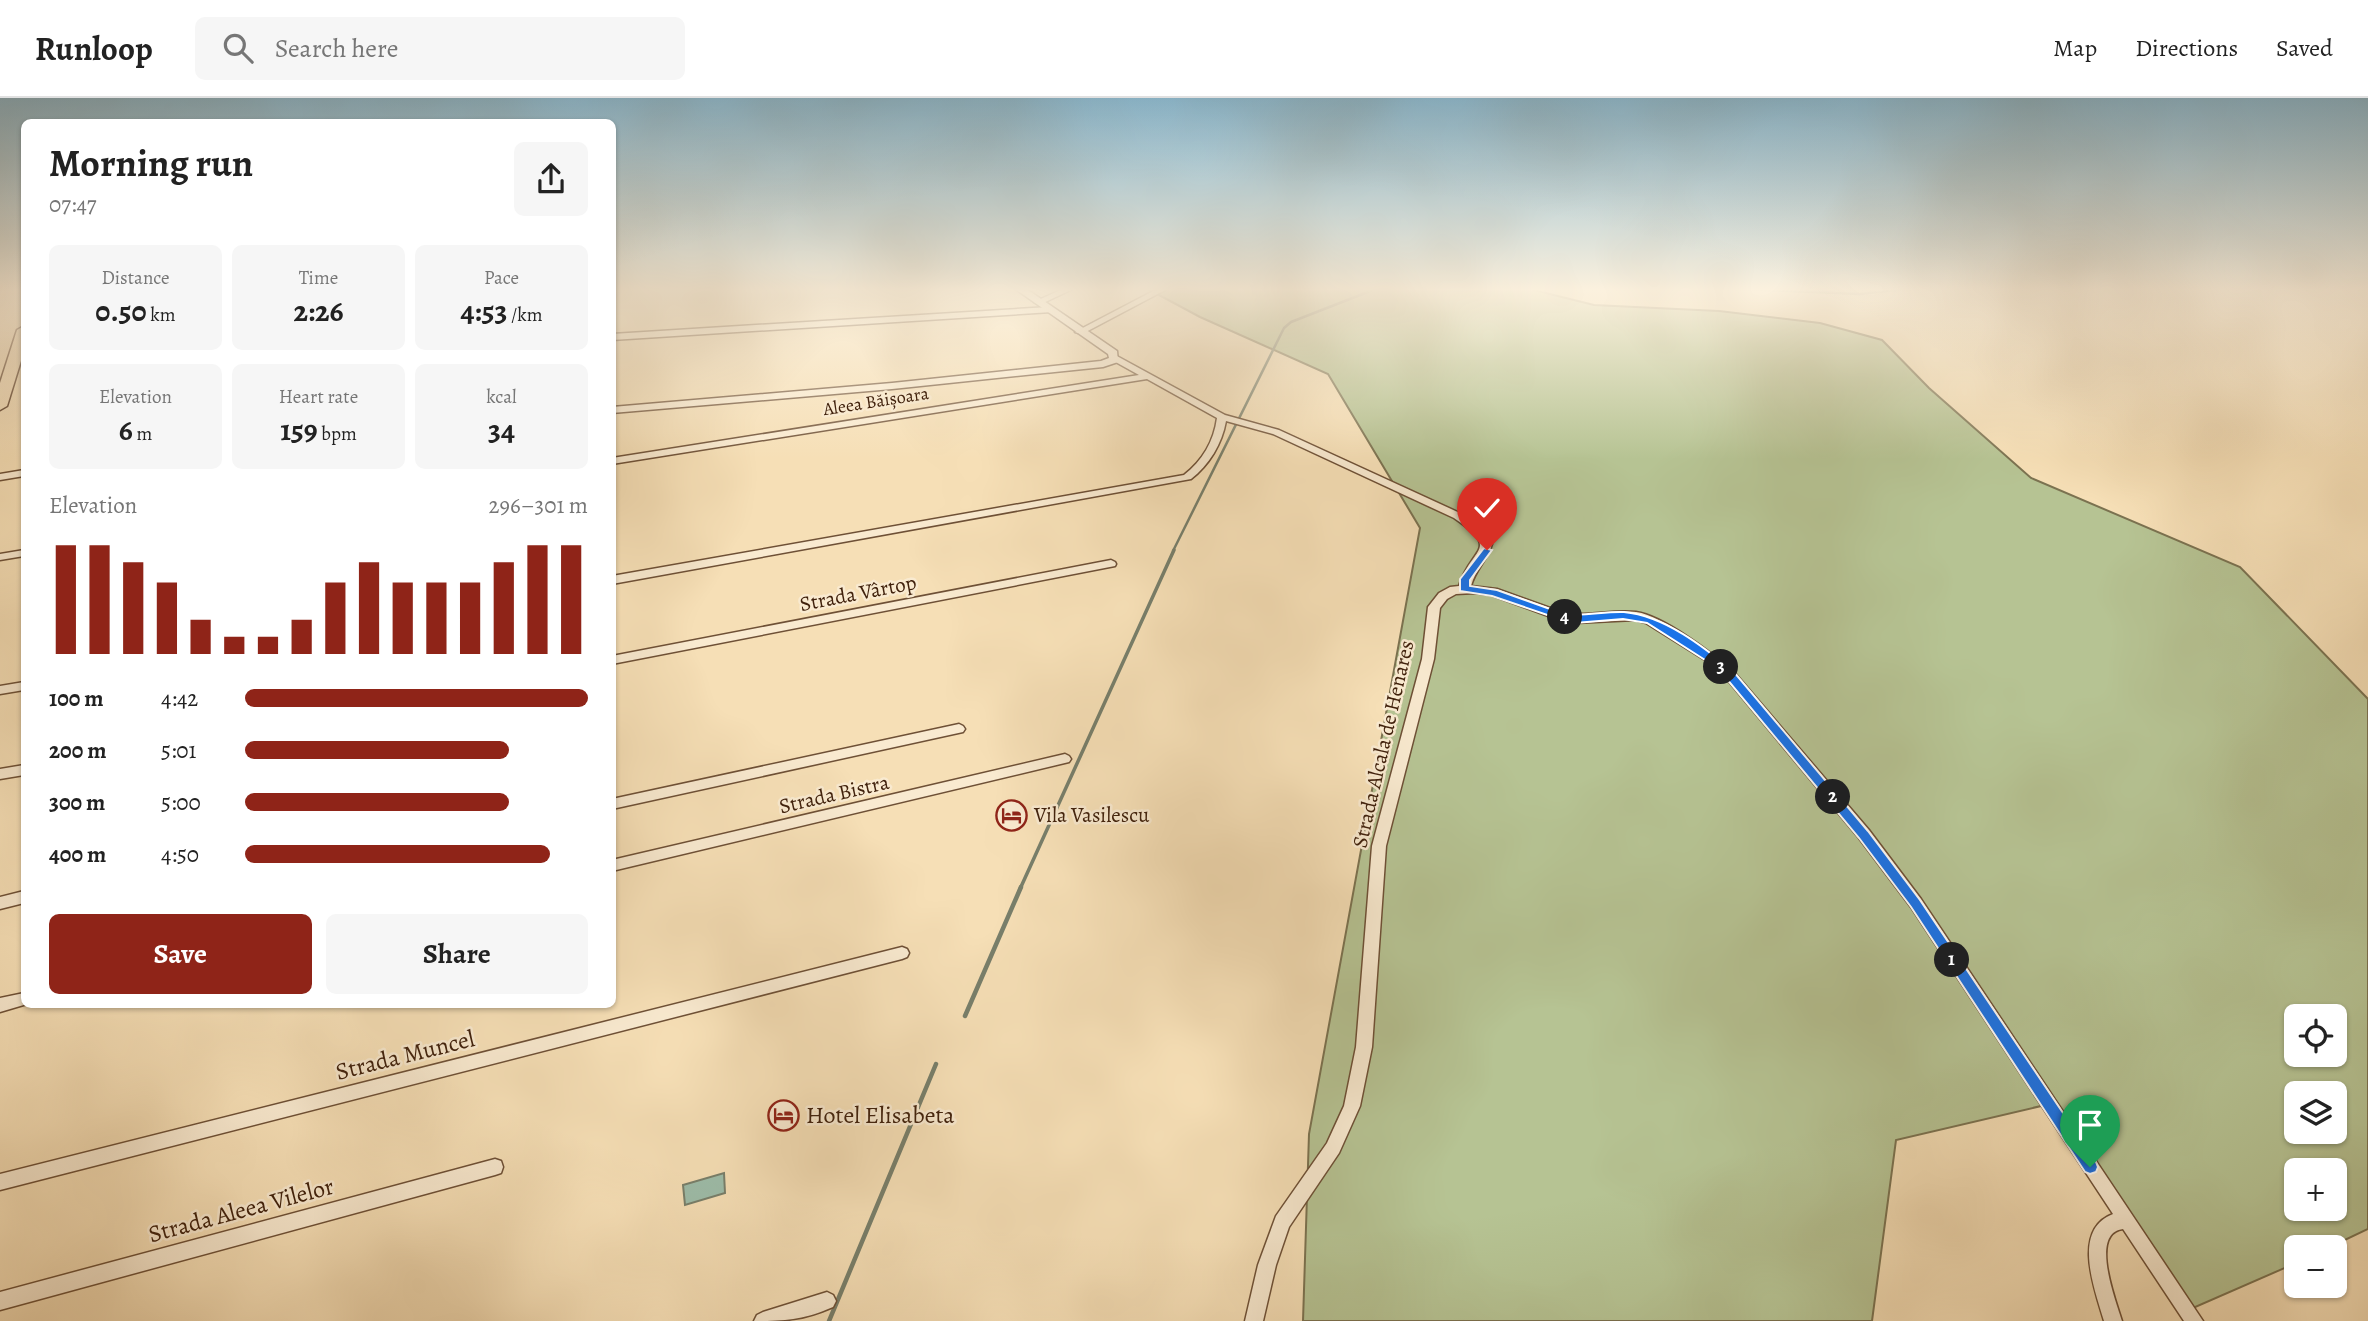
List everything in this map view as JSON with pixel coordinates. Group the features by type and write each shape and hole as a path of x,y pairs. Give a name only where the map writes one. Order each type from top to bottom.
{"main road":[{"path":"0,406 7,365 17,345"}],"street":[{"path":"1100,345 1113,353 1115,358 1146,377 1225,417 1276,432 1458,516 1480,530 1487,540 1487,550 1465,579 1464,589 1493,592 1562,617 1575,619 1623,616 1650,620 1720,666 1864,834 1916,904 2194,1321"},
{"path":"616,410 892,386 1103,364 1115,358"},
{"name":"Aleea Băișoara","path":"616,460 1146,377"},
{"path":"616,579 1187,477 1200,466 1225,417"},
{"path":"0,477 21,473"},
{"path":"0,557 21,554"},
{"name":"Strada Vârtop","path":"616,659 1111,564"},
{"name":"Strada Alcala de Henares","path":"1254,1321 1267,1265 1282,1222 1333,1148 1352,1107 1364,1047 1380,846 1428,659 1434,607 1443,596 1464,589"},
{"path":"0,690 21,686"},
{"path":"616,803 959,729"},
{"name":"Strada Bistra","path":"616,865 1065,759"},
{"path":"0,774 21,770"},
{"path":"0,902 21,898"},
{"name":"Strada Muncel","path":"0,1182 902,953"},
{"path":"0,1005 21,1000"},
{"name":"Strada Aleea Vilelor","path":"0,1301 495,1167"},
{"path":"2113,1321 2100,1273 2097,1247 2101,1233 2109,1224 2126,1220"},
{"path":"763,1321 827,1301"}],"shaded area":[{"path":"1263,345 1887,345 1929,388 2031,478 2240,567 2368,699 2368,1229 2347,1239 2347,1235 2284,1235 2284,1268 2193,1308 2054,1103 1896,1140 1872,1321 1303,1321 1309,1134 1420,528 1328,374"},
{"path":"724,1173 725,1193 685,1205 683,1185"}],"waterway":[{"path":"1173,551 1276,345"},
{"path":"1020,889 1174,550"},
{"path":"965,1016 1021,887"},
{"path":"829,1321 936,1064"}],"place":[{"name":"Vila Vasilescu","path":"1011,815"},
{"name":"Hotel Elisabeta","path":"783,1115"}],"route":[{"path":"1487,550 1465,579 1464,589 1493,592 1562,617 1575,619 1635,616 1650,620 1709,657 1730,675 1864,834 1916,904 2090,1167"}]}
